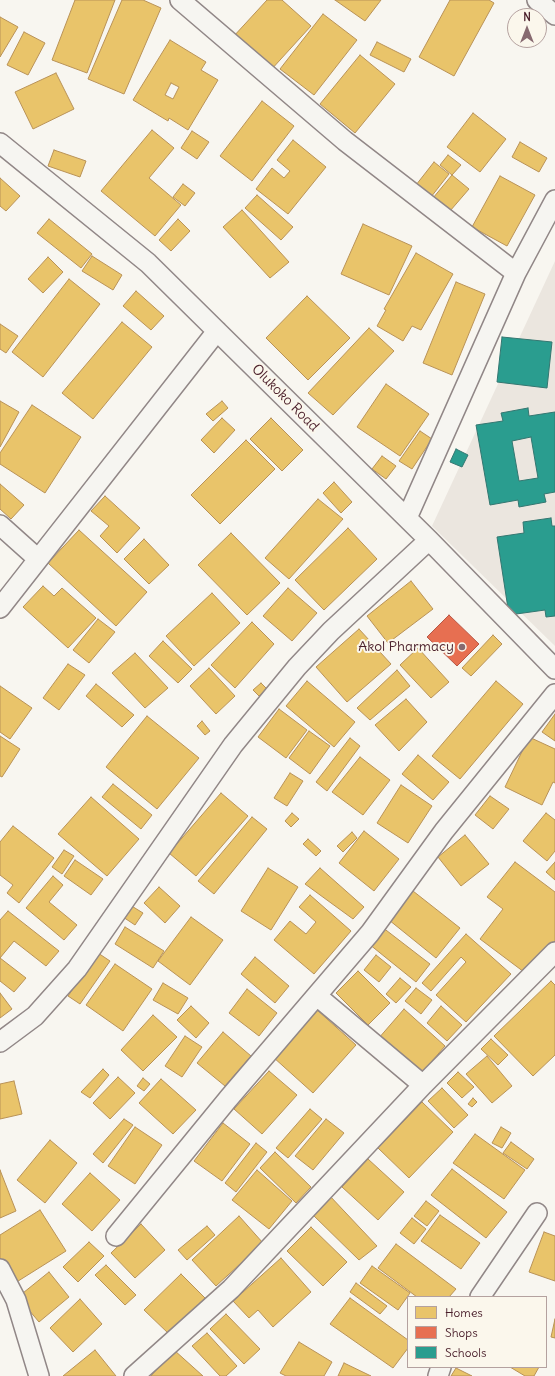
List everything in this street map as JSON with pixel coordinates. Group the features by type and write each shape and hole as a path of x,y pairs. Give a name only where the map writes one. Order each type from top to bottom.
{"street":[{"path":"180,0 345,141 516,273"},
{"path":"537,0 555,14"},
{"name":"Olukoko Road","path":"0,143 148,263 429,540 555,669"},
{"path":"406,518 516,273 555,200"},
{"path":"0,608 217,331"},
{"path":"0,525 38,559"},
{"path":"0,1042 35,1016 77,968 234,745 297,667 331,631 429,540"},
{"path":"116,1236 228,1100 370,933 444,831 555,694"},
{"path":"134,1376 231,1289 424,1085 555,952"},
{"path":"317,996 424,1085"},
{"path":"481,1296 537,1213"},
{"path":"0,1269 16,1300 39,1376"}],"shaded area":[{"path":"555,261 555,646 432,526"}],"building: Homes":[{"path":"75,0 115,0 87,73 52,60"},
{"path":"122,0 143,0 161,8 124,94 88,79"},
{"path":"267,0 282,0 311,26 270,71 233,37"},
{"path":"335,0 381,0 365,21"},
{"path":"450,0 489,0 494,3 454,76 419,57"},
{"path":"323,14 357,40 314,95 280,69"},
{"path":"0,17 18,27 0,57"},
{"path":"24,32 45,43 28,75 7,65"},
{"path":"170,40 206,62 201,70 218,80 188,130 169,118 168,121 133,100","holes":["171,83 179,87 173,99 165,95"]},
{"path":"377,42 411,59 404,72 370,55"},
{"path":"360,55 395,84 355,133 320,104"},
{"path":"56,73 74,109 33,129 15,92"},
{"path":"262,101 294,126 252,181 220,156"},
{"path":"473,113 506,139 480,172 447,147"},
{"path":"152,130 174,148 149,178 181,205 155,236 101,191"},
{"path":"192,131 209,142 197,159 181,148"},
{"path":"293,140 326,167 288,214 256,189 272,168 284,178 290,171 277,160"},
{"path":"520,142 547,158 539,172 512,157"},
{"path":"54,150 86,161 80,177 48,166"},
{"path":"448,155 461,165 452,175 440,165"},
{"path":"434,162 449,174 431,197 416,185"},
{"path":"452,175 469,189 450,211 433,198"},
{"path":"500,176 535,195 507,246 472,227"},
{"path":"0,178 20,196 6,211 0,206"},
{"path":"183,184 195,193 185,206 173,197"},
{"path":"257,195 293,227 281,240 245,208"},
{"path":"242,210 289,262 270,278 223,227"},
{"path":"49,219 92,254 81,268 37,233"},
{"path":"178,219 190,231 171,251 159,240"},
{"path":"363,224 412,246 389,295 341,274"},
{"path":"416,253 453,274 421,330 412,326 403,341 377,326 386,310 384,309"},
{"path":"92,256 122,275 113,290 82,271"},
{"path":"48,257 63,272 43,293 28,279"},
{"path":"69,279 100,304 43,377 12,352"},
{"path":"456,282 485,294 452,375 423,363"},
{"path":"136,291 164,316 151,330 123,306"},
{"path":"307,296 350,338 308,380 266,338"},
{"path":"122,322 152,347 93,419 62,393"},
{"path":"0,324 18,336 6,353 0,349"},
{"path":"369,328 394,351 333,415 308,393"},
{"path":"386,384 429,414 400,456 357,427"},
{"path":"0,401 19,412 0,447"},
{"path":"222,401 228,408 213,421 206,414"},
{"path":"32,405 81,437 45,493 0,464 0,453"},
{"path":"222,418 235,430 214,453 201,440"},
{"path":"271,418 303,450 282,471 250,439"},
{"path":"420,431 432,439 412,469 399,461"},
{"path":"246,440 275,469 220,524 191,495"},
{"path":"382,456 396,466 386,479 372,469"},
{"path":"334,482 352,502 341,513 323,493"},
{"path":"0,484 24,505 11,519 0,509"},
{"path":"105,496 140,528 117,553 100,536 109,526 91,511"},
{"path":"318,499 343,519 289,579 265,558"},
{"path":"348,528 377,559 324,610 295,580"},
{"path":"79,530 147,592 116,626 48,563"},
{"path":"231,533 280,583 247,615 198,565"},
{"path":"144,539 169,565 149,584 124,559"},
{"path":"411,581 433,609 388,643 367,616"},
{"path":"43,586 54,596 62,588 96,618 68,648 23,607"},
{"path":"288,588 317,613 292,641 263,616"},
{"path":"212,593 240,623 194,666 166,636"},
{"path":"98,619 115,632 89,663 73,650"},
{"path":"252,622 274,644 235,688 211,665"},
{"path":"359,629 391,664 347,702 316,667"},
{"path":"493,635 502,644 471,676 462,668"},
{"path":"163,641 192,669 178,683 149,656"},
{"path":"418,648 449,682 431,698 400,665"},
{"path":"135,653 168,688 145,708 112,673"},
{"path":"68,664 85,675 59,710 43,698"},
{"path":"209,668 235,696 216,714 190,686"},
{"path":"397,670 410,686 370,720 357,708"},
{"path":"307,681 355,722 334,747 286,706"},
{"path":"496,681 523,704 460,779 432,756"},
{"path":"261,683 267,689 259,696 253,690"},
{"path":"96,684 134,715 122,727 86,696"},
{"path":"0,686 32,708 10,739 0,732"},
{"path":"406,699 427,722 399,751 375,725"},
{"path":"279,709 307,730 286,758 258,737"},
{"path":"555,714 555,741 542,732"},
{"path":"147,716 199,758 157,809 106,767"},
{"path":"202,721 210,731 205,735 197,726"},
{"path":"309,731 330,746 310,774 289,758"},
{"path":"0,736 20,749 2,777 0,776"},
{"path":"529,737 555,749 555,783 553,782 542,805 505,787"},
{"path":"350,738 360,746 327,791 316,782"},
{"path":"418,755 449,782 433,800 402,774"},
{"path":"360,757 390,780 363,815 332,792"},
{"path":"290,773 303,781 287,806 274,798"},
{"path":"113,784 152,815 141,829 102,797"},
{"path":"401,785 432,806 408,843 377,823"},
{"path":"221,793 248,816 196,876 169,853"},
{"path":"490,796 509,809 493,829 475,815"},
{"path":"91,797 139,839 107,876 58,834"},
{"path":"292,813 299,819 291,827 285,821"},
{"path":"546,813 555,820 555,851 547,861 523,841"},
{"path":"252,817 267,829 214,894 198,881"},
{"path":"13,826 54,858 19,903 7,893 13,885 0,875 0,842"},
{"path":"364,831 399,859 374,891 339,863"},
{"path":"352,832 357,838 343,852 337,846"},
{"path":"465,835 489,864 461,886 438,857"},
{"path":"308,839 321,851 316,856 303,844"},
{"path":"64,850 74,856 62,874 52,867"},
{"path":"75,860 103,879 91,895 64,876"},
{"path":"515,862 555,892 555,941 528,975 480,939 503,909 487,897"},
{"path":"555,862 555,880 546,872"},
{"path":"268,868 298,887 271,930 241,911"},
{"path":"320,868 364,907 353,919 305,884"},
{"path":"53,876 63,885 49,902 77,925 64,940 26,908"},
{"path":"159,887 180,906 165,923 144,903"},
{"path":"413,891 460,928 436,958 389,920"},
{"path":"310,895 351,931 314,974 274,940 290,921 306,934 316,922 299,907"},
{"path":"130,905 143,913 135,925 123,917"},
{"path":"8,911 59,951 46,966 14,941 0,958 0,920"},
{"path":"191,917 223,940 190,985 158,961"},
{"path":"125,927 164,951 153,968 115,944"},
{"path":"382,927 430,964 416,982 369,944"},
{"path":"466,934 511,974 466,1022 436,995 466,962 461,957 431,991 422,983"},
{"path":"98,953 110,961 80,1004 68,996"},
{"path":"376,955 391,967 379,982 364,970"},
{"path":"255,957 289,986 275,1003 241,974"},
{"path":"0,958 26,978 14,992 0,981"},
{"path":"115,964 152,989 123,1031 86,1005"},
{"path":"358,971 390,1003 368,1025 336,993"},
{"path":"400,978 411,987 396,1003 386,994"},
{"path":"551,981 555,985 555,1055 533,1076 494,1036"},
{"path":"163,983 188,998 178,1014 153,1000"},
{"path":"416,988 432,1000 421,1014 405,1001"},
{"path":"247,989 277,1013 259,1036 229,1013"},
{"path":"0,993 12,1009 0,1018"},
{"path":"191,1006 209,1023 196,1038 177,1020"},
{"path":"441,1006 462,1025 447,1041 427,1023"},
{"path":"316,1009 356,1045 313,1093 273,1057"},
{"path":"404,1009 445,1046 419,1076 378,1039"},
{"path":"153,1015 177,1037 143,1071 121,1050"},
{"path":"223,1032 251,1056 225,1086 197,1063"},
{"path":"185,1036 202,1047 182,1077 165,1066"},
{"path":"491,1039 508,1055 498,1065 481,1049"},
{"path":"487,1056 512,1086 492,1103 466,1074"},
{"path":"103,1069 109,1075 90,1098 81,1092"},
{"path":"269,1071 297,1095 262,1134 234,1109"},
{"path":"458,1072 474,1087 462,1098 447,1083"},
{"path":"118,1077 135,1093 110,1119 93,1103"},
{"path":"143,1078 150,1084 144,1091 137,1086"},
{"path":"161,1079 196,1110 173,1134 139,1103"},
{"path":"14,1081 22,1114 0,1119 0,1084"},
{"path":"442,1088 468,1115 454,1128 428,1101"},
{"path":"473,1098 477,1102 472,1107 468,1104"},
{"path":"422,1102 453,1132 409,1178 378,1148"},
{"path":"310,1109 322,1119 288,1158 276,1148"},
{"path":"124,1119 133,1125 103,1163 93,1154"},
{"path":"326,1119 344,1133 313,1170 295,1156"},
{"path":"223,1123 250,1144 222,1181 194,1161"},
{"path":"135,1127 162,1145 135,1184 108,1166"},
{"path":"501,1127 511,1133 502,1148 492,1143"},
{"path":"475,1134 525,1170 504,1199 453,1163"},
{"path":"50,1140 77,1163 45,1203 17,1180"},
{"path":"511,1142 534,1159 527,1169 503,1153"},
{"path":"256,1143 267,1152 236,1192 225,1183"},
{"path":"275,1152 311,1187 296,1203 260,1168"},
{"path":"368,1159 404,1192 378,1220 342,1187"},
{"path":"452,1169 507,1212 486,1238 431,1195"},
{"path":"0,1170 16,1211 0,1218"},
{"path":"257,1170 292,1201 269,1229 232,1200"},
{"path":"90,1173 120,1200 92,1231 62,1204"},
{"path":"329,1195 377,1246 359,1260 312,1214"},
{"path":"426,1201 439,1211 427,1226 414,1216"},
{"path":"40,1210 66,1251 15,1283 0,1259 0,1235"},
{"path":"440,1215 480,1243 461,1269 421,1241"},
{"path":"239,1216 263,1243 216,1286 192,1260"},
{"path":"412,1218 426,1229 414,1244 400,1233"},
{"path":"141,1224 165,1250 135,1278 111,1253"},
{"path":"207,1226 215,1235 187,1260 178,1250"},
{"path":"311,1227 347,1262 323,1286 287,1251"},
{"path":"544,1232 555,1236 555,1281 529,1272"},
{"path":"89,1242 104,1256 78,1282 63,1267"},
{"path":"396,1244 456,1289 450,1296 416,1296 378,1268"},
{"path":"281,1258 311,1292 273,1327 258,1310 249,1318 233,1301"},
{"path":"106,1265 136,1295 125,1305 95,1275"},
{"path":"372,1266 410,1293 398,1310 360,1283"},
{"path":"49,1272 69,1297 39,1322 18,1297"},
{"path":"181,1274 205,1298 169,1334 144,1310"},
{"path":"356,1283 387,1306 380,1314 350,1292"},
{"path":"350,1298 407,1339 407,1349 393,1368 330,1324"},
{"path":"80,1299 102,1324 73,1352 50,1328"},
{"path":"226,1314 260,1349 244,1364 210,1329"},
{"path":"555,1319 555,1338 551,1337"},
{"path":"207,1333 237,1366 226,1376 220,1376 192,1346"},
{"path":"299,1342 332,1362 324,1376 286,1376 280,1373"},
{"path":"95,1350 116,1376 63,1376"},
{"path":"174,1350 203,1376 151,1376"},
{"path":"344,1363 371,1376 338,1376"},
{"path":"456,1368 472,1376 451,1376"},
{"path":"512,1368 538,1368 534,1376 525,1376"}],"building: Shops":[{"path":"449,615 479,644 457,666 427,637"}],"building: Schools":[{"path":"502,337 552,342 547,388 497,382"},
{"path":"528,408 529,416 555,412 555,492 544,494 546,502 519,507 518,500 490,505 476,425 503,421 501,413","holes":["531,437 538,478 519,481 512,441"]},
{"path":"456,449 468,455 462,467 450,462"},
{"path":"551,518 552,526 555,526 555,616 546,617 545,610 509,615 497,537 524,533 523,522"}],"place":[{"name":"Akol Pharmacy","path":"462,647"}]}
